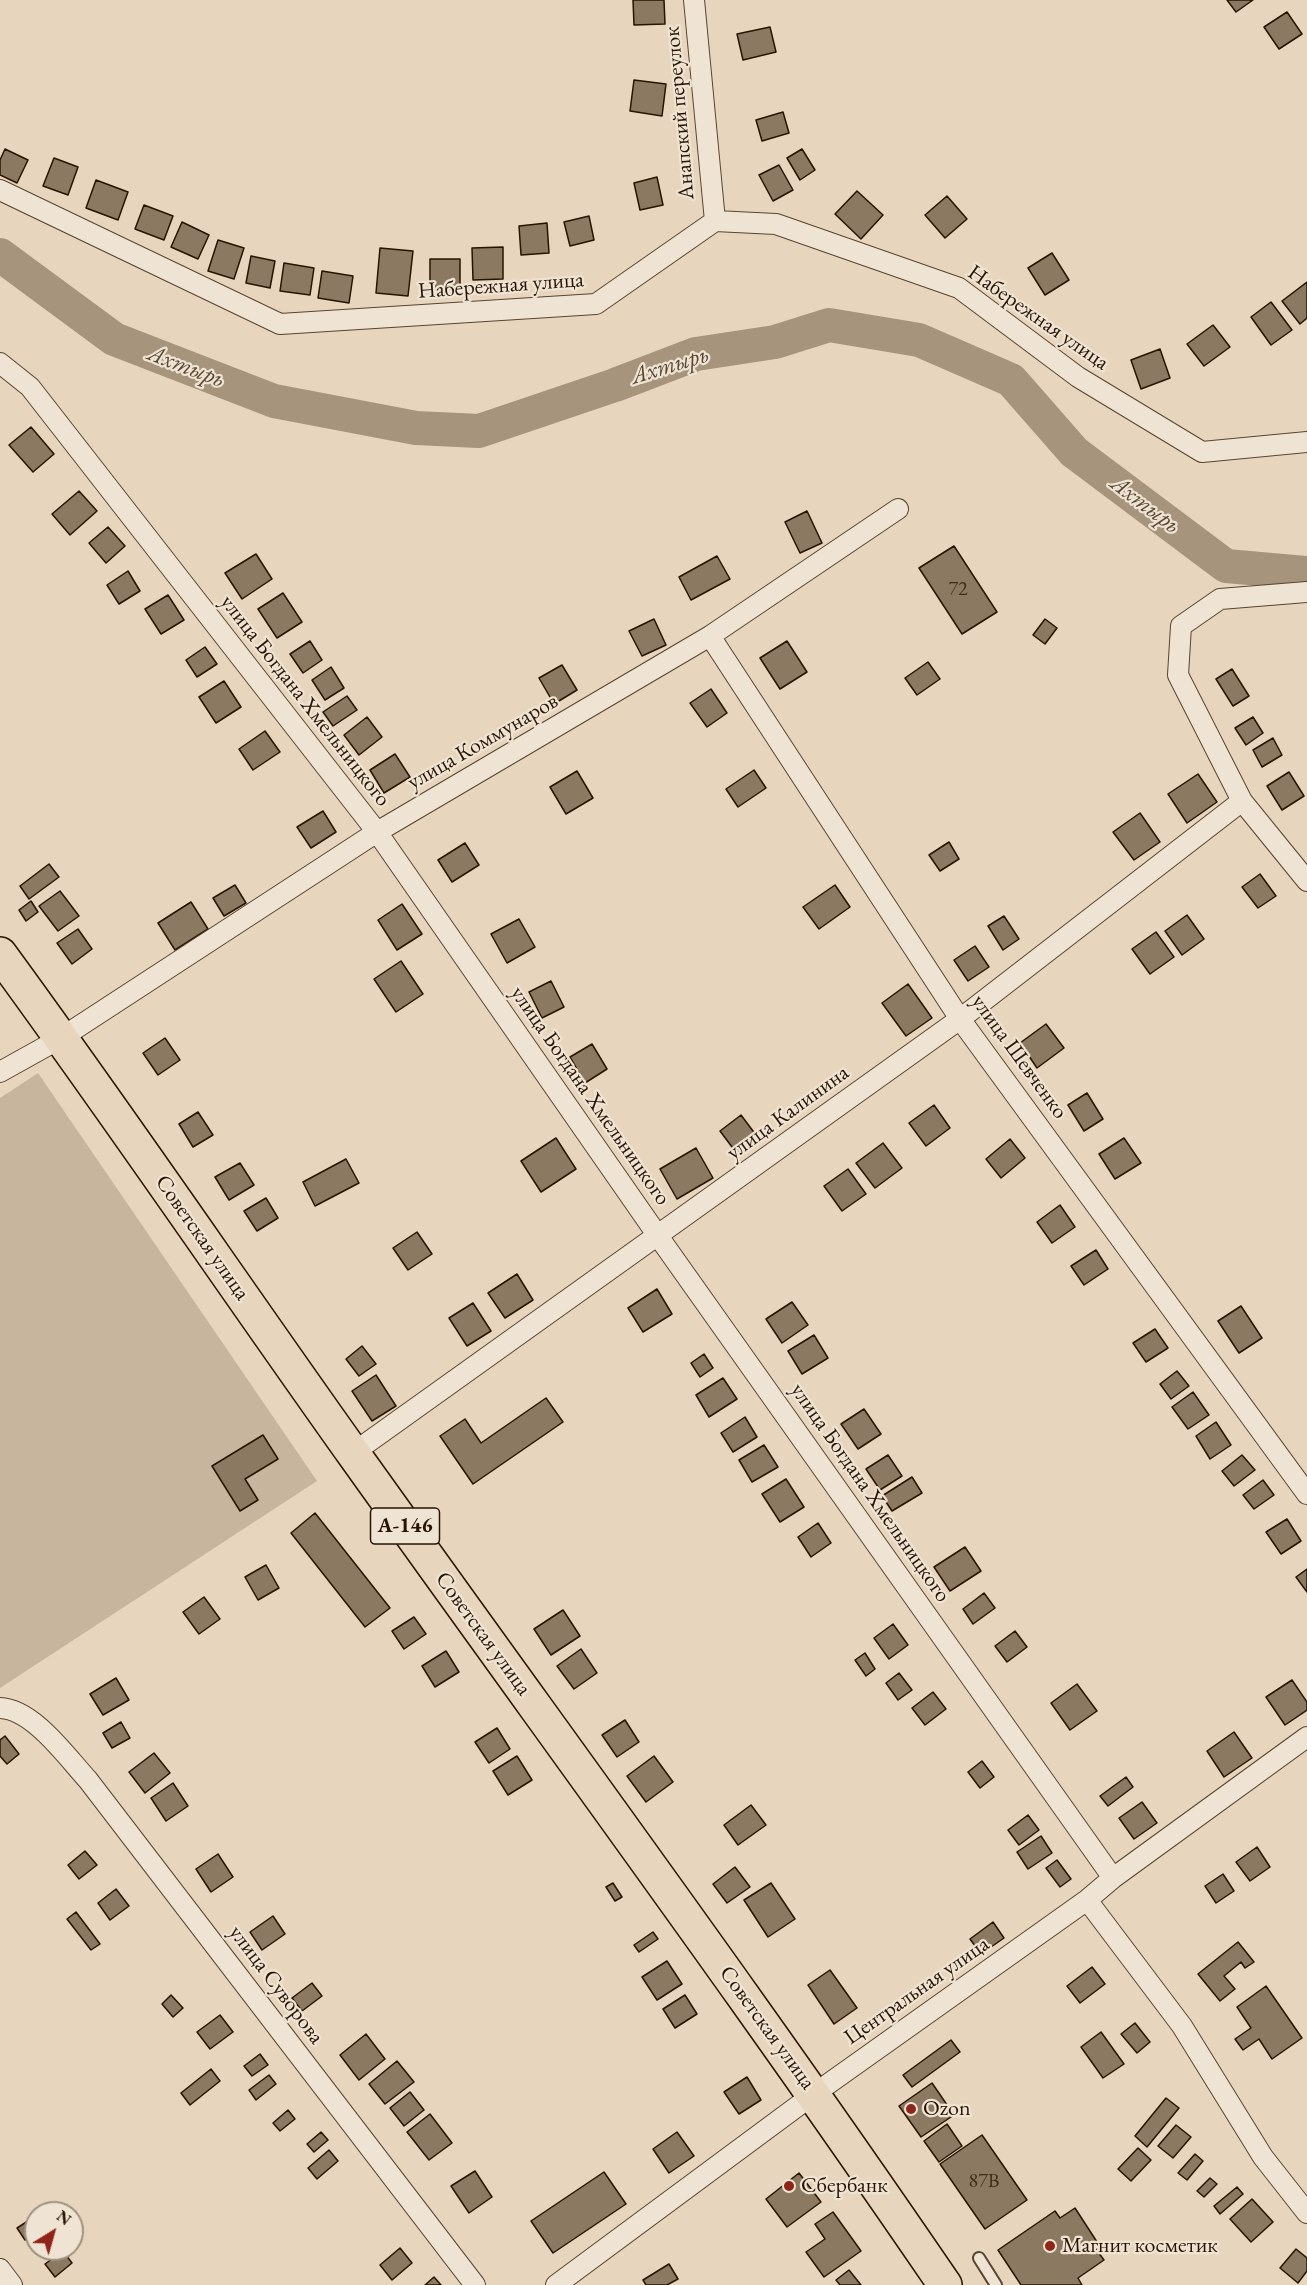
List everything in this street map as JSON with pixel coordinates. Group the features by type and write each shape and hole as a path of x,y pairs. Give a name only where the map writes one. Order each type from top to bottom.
{"highway":[{"name":"Советская улица","path":"0,954 62,1038 353,1453 814,2094 945,2285"}],"street":[{"name":"Анапский переулок","path":"694,0 715,220"},
{"name":"Набережная улица","path":"0,190 280,324 596,304 715,220 776,224 959,288 1078,377 1202,452 1307,442"},
{"name":"улица Богдана Хмельницкого","path":"0,363 30,387 377,832 658,1236 1113,1878"},
{"name":"улица Коммунаров","path":"0,1072 62,1038 377,832 711,636 898,509"},
{"path":"1307,592 1220,600 1181,626 1178,675 1242,801 1307,881"},
{"name":"улица Шевченко","path":"711,636 960,1019 1307,1494"},
{"name":"улица Калинина","path":"353,1453 960,1019 1242,801"},
{"name":"улица Суворова","path":"0,1708 9,1708 32,1721 88,1780 475,2285"},
{"name":"Центральная улица","path":"556,2285 814,2094 1087,1900 1113,1878 1307,1737"},
{"path":"1087,1900 1182,2026 1263,2157 1307,2213"},
{"path":"0,2269 12,2285"}],"lane":[{"path":"978,2258 996,2285"}],"shaded area":[{"path":"38,1073 317,1481 0,1688 0,1098"}],"building":[{"path":"633,0 664,0 665,24 634,25"},
{"path":"1227,0 1253,0 1236,12"},
{"path":"1287,12 1302,34 1279,49 1264,27"},
{"path":"770,27 776,52 743,60 737,34"},
{"path":"634,80 666,84 662,116 630,111"},
{"path":"783,112 789,133 762,141 756,120"},
{"path":"5,149 28,160 17,183 0,175 0,160"},
{"path":"802,149 815,170 800,180 787,158"},
{"path":"54,158 78,167 68,195 43,186"},
{"path":"779,165 793,190 773,201 759,175"},
{"path":"657,177 663,205 640,210 634,183"},
{"path":"96,180 128,192 118,220 86,208"},
{"path":"857,191 883,215 861,239 835,214"},
{"path":"947,196 967,219 945,238 925,215"},
{"path":"144,205 173,216 164,240 135,229"},
{"path":"589,216 594,240 570,246 564,222"},
{"path":"182,222 209,235 198,259 171,247"},
{"path":"547,223 549,253 521,255 519,226"},
{"path":"218,240 244,248 234,279 208,271"},
{"path":"503,247 503,279 473,280 472,248"},
{"path":"380,248 413,251 408,296 376,293"},
{"path":"1052,253 1069,280 1045,295 1028,268"},
{"path":"251,256 275,261 270,288 246,283"},
{"path":"430,259 460,259 460,289 430,289"},
{"path":"284,263 314,268 310,295 280,291"},
{"path":"322,271 353,276 349,303 318,298"},
{"path":"1307,282 1307,318 1300,324 1282,301"},
{"path":"1271,302 1292,330 1271,345 1251,317"},
{"path":"1213,325 1230,347 1204,366 1187,344"},
{"path":"1160,349 1170,378 1141,389 1131,360"},
{"path":"31,427 54,454 33,472 9,445"},
{"path":"79,491 97,511 70,535 52,514"},
{"path":"807,511 822,543 800,553 785,522"},
{"path":"108,527 125,546 106,563 89,543"},
{"path":"954,546 997,612 962,634 919,568"},
{"path":"256,554 272,579 242,599 225,573"},
{"path":"717,556 730,579 691,600 679,577"},
{"path":"128,571 140,591 119,604 107,585"},
{"path":"283,593 302,622 277,638 258,609"},
{"path":"168,595 184,620 161,634 145,609"},
{"path":"654,619 666,645 642,656 629,631"},
{"path":"1045,619 1057,628 1045,644 1033,635"},
{"path":"310,641 322,660 303,673 290,654"},
{"path":"787,641 807,672 780,689 760,658"},
{"path":"205,647 217,664 197,677 186,660"},
{"path":"928,662 940,679 917,695 905,678"},
{"path":"562,665 577,690 554,704 539,678"},
{"path":"331,667 344,688 325,700 312,680"},
{"path":"1232,669 1249,696 1233,706 1216,679"},
{"path":"224,681 241,707 216,723 199,697"},
{"path":"711,689 727,713 707,727 690,703"},
{"path":"347,696 357,710 333,726 323,712"},
{"path":"367,717 382,737 359,755 344,735"},
{"path":"1253,717 1263,733 1246,745 1235,728"},
{"path":"265,731 280,752 253,770 239,749"},
{"path":"1273,738 1282,755 1262,767 1253,750"},
{"path":"395,754 410,777 384,793 370,770"},
{"path":"754,770 766,788 738,807 726,789"},
{"path":"577,771 593,798 566,814 550,787"},
{"path":"1289,772 1304,796 1282,810 1267,786"},
{"path":"1198,774 1217,802 1187,823 1168,794"},
{"path":"323,811 336,832 311,848 297,827"},
{"path":"1140,813 1160,842 1134,860 1113,832"},
{"path":"949,842 959,859 940,871 929,855"},
{"path":"465,843 479,865 452,882 438,860"},
{"path":"49,864 59,877 29,899 20,886"},
{"path":"1260,874 1276,896 1258,908 1242,887"},
{"path":"235,885 246,903 224,916 213,898"},
{"path":"835,885 850,907 819,929 803,907"},
{"path":"60,891 79,916 58,931 39,906"},
{"path":"31,901 38,912 26,921 19,910"},
{"path":"191,902 208,929 175,950 158,923"},
{"path":"402,904 422,934 397,950 378,920"},
{"path":"1187,915 1204,939 1182,955 1165,931"},
{"path":"1004,916 1019,939 1003,950 988,926"},
{"path":"519,919 535,947 507,963 491,934"},
{"path":"78,929 92,949 72,964 57,943"},
{"path":"1156,932 1174,957 1150,974 1132,949"},
{"path":"975,946 989,967 968,981 954,960"},
{"path":"401,961 423,994 396,1012 374,979"},
{"path":"551,981 564,1007 542,1018 529,992"},
{"path":"908,984 932,1018 906,1036 882,1003"},
{"path":"1046,1024 1064,1048 1037,1068 1020,1043"},
{"path":"165,1038 180,1060 158,1075 143,1053"},
{"path":"592,1044 607,1069 585,1083 570,1057"},
{"path":"1087,1093 1103,1119 1084,1131 1068,1105"},
{"path":"934,1105 950,1128 926,1146 909,1123"},
{"path":"198,1112 213,1135 193,1147 179,1124"},
{"path":"741,1115 759,1139 738,1155 720,1131"},
{"path":"556,1138 576,1169 541,1192 521,1161"},
{"path":"1124,1138 1141,1163 1115,1179 1099,1154"},
{"path":"1010,1139 1025,1158 1001,1178 986,1159"},
{"path":"883,1143 902,1168 875,1188 856,1163"},
{"path":"696,1148 713,1178 677,1199 660,1169"},
{"path":"346,1159 359,1183 315,1206 303,1182"},
{"path":"240,1163 254,1185 229,1200 215,1177"},
{"path":"848,1169 866,1194 842,1211 824,1186"},
{"path":"266,1198 278,1218 257,1231 244,1211"},
{"path":"1060,1205 1075,1227 1052,1243 1037,1222"},
{"path":"417,1232 432,1254 408,1270 393,1248"},
{"path":"1096,1250 1108,1269 1084,1285 1071,1266"},
{"path":"517,1274 533,1300 505,1318 488,1293"},
{"path":"657,1289 672,1314 643,1332 628,1308"},
{"path":"792,1302 808,1325 782,1343 766,1319"},
{"path":"473,1303 491,1331 467,1346 449,1318"},
{"path":"1241,1306 1262,1338 1239,1353 1218,1321"},
{"path":"1155,1329 1168,1348 1146,1362 1133,1343"},
{"path":"814,1335 828,1358 802,1374 788,1351"},
{"path":"362,1346 376,1364 359,1376 346,1359"},
{"path":"704,1354 713,1368 700,1377 691,1363"},
{"path":"1177,1371 1189,1386 1171,1399 1160,1384"},
{"path":"376,1375 396,1406 372,1421 352,1391"},
{"path":"723,1378 737,1399 709,1417 696,1395"},
{"path":"1193,1392 1209,1415 1188,1429 1172,1407"},
{"path":"546,1398 563,1422 473,1484 440,1436 465,1419 481,1443"},
{"path":"864,1409 881,1434 858,1449 841,1424"},
{"path":"745,1417 757,1437 733,1452 721,1433"},
{"path":"1216,1422 1231,1445 1210,1459 1196,1436"},
{"path":"263,1435 278,1459 245,1479 258,1500 240,1511 212,1466"},
{"path":"764,1445 778,1467 752,1482 739,1460"},
{"path":"888,1455 902,1476 880,1490 866,1469"},
{"path":"1242,1455 1255,1470 1234,1486 1222,1471"},
{"path":"912,1477 922,1493 892,1511 882,1496"},
{"path":"786,1479 804,1507 780,1522 762,1494"},
{"path":"1263,1480 1274,1495 1254,1509 1243,1495"},
{"path":"315,1513 390,1608 365,1627 291,1533"},
{"path":"1287,1519 1301,1541 1281,1554 1266,1532"},
{"path":"818,1523 831,1543 811,1557 798,1537"},
{"path":"965,1547 981,1571 950,1591 934,1567"},
{"path":"266,1565 279,1588 258,1600 245,1577"},
{"path":"1307,1569 1307,1592 1296,1577"},
{"path":"984,1593 995,1608 973,1624 963,1609"},
{"path":"204,1597 220,1619 199,1634 183,1612"},
{"path":"563,1610 580,1636 551,1655 534,1629"},
{"path":"414,1617 426,1634 404,1649 392,1631"},
{"path":"893,1624 908,1645 889,1659 874,1638"},
{"path":"1015,1631 1027,1647 1007,1662 995,1646"},
{"path":"581,1649 597,1673 574,1689 557,1666"},
{"path":"446,1651 459,1672 435,1687 422,1666"},
{"path":"865,1653 875,1669 866,1676 855,1660"},
{"path":"899,1673 912,1690 898,1700 886,1683"},
{"path":"116,1678 129,1700 103,1715 90,1694"},
{"path":"1292,1680 1307,1702 1307,1710 1285,1725 1266,1697"},
{"path":"1077,1684 1097,1711 1070,1730 1051,1703"},
{"path":"933,1692 946,1709 925,1725 912,1708"},
{"path":"625,1720 639,1742 617,1757 602,1735"},
{"path":"121,1722 130,1738 112,1748 103,1733"},
{"path":"497,1728 510,1749 489,1763 475,1742"},
{"path":"1234,1732 1252,1758 1224,1777 1207,1751"},
{"path":"5,1736 19,1754 7,1764 0,1756 0,1740"},
{"path":"154,1753 170,1773 145,1793 129,1772"},
{"path":"517,1756 532,1780 508,1795 493,1771"},
{"path":"654,1756 673,1782 646,1802 627,1776"},
{"path":"982,1761 994,1777 980,1788 968,1772"},
{"path":"1126,1777 1133,1787 1108,1806 1100,1796"},
{"path":"173,1783 188,1806 166,1821 151,1798"},
{"path":"1142,1802 1157,1823 1134,1839 1119,1818"},
{"path":"751,1805 766,1825 738,1845 724,1825"},
{"path":"1028,1815 1039,1830 1019,1845 1008,1830"},
{"path":"1041,1836 1052,1853 1028,1869 1017,1852"},
{"path":"1257,1847 1270,1867 1250,1881 1236,1862"},
{"path":"85,1851 97,1865 79,1879 68,1865"},
{"path":"218,1854 233,1877 211,1892 196,1869"},
{"path":"1057,1860 1071,1879 1060,1887 1046,1868"},
{"path":"735,1867 750,1887 727,1903 713,1884"},
{"path":"1223,1874 1234,1891 1216,1903 1205,1886"},
{"path":"613,1883 622,1897 615,1901 606,1887"},
{"path":"771,1883 795,1919 768,1937 744,1900"},
{"path":"116,1889 129,1906 110,1920 98,1903"},
{"path":"76,1912 100,1944 91,1950 67,1919"},
{"path":"273,1916 285,1934 262,1950 250,1932"},
{"path":"993,1922 1004,1938 981,1954 970,1939"},
{"path":"653,1932 658,1939 639,1952 634,1945"},
{"path":"1238,1942 1254,1962 1245,1968 1241,1962 1224,1976 1235,1989 1220,2001 1198,1974"},
{"path":"667,1961 682,1984 657,2000 642,1977"},
{"path":"1092,1967 1105,1984 1080,2003 1067,1986"},
{"path":"830,1970 857,2008 834,2024 808,1985"},
{"path":"312,1983 322,1996 302,2011 292,1998"},
{"path":"1266,1986 1302,2038 1272,2059 1259,2039 1243,2050 1235,2039 1251,2028 1237,2007"},
{"path":"171,1995 183,2008 173,2017 162,2004"},
{"path":"685,1995 697,2014 675,2028 663,2009"},
{"path":"220,2015 233,2032 210,2049 197,2032"},
{"path":"1135,2023 1150,2042 1137,2053 1121,2034"},
{"path":"1101,2032 1124,2064 1103,2078 1081,2047"},
{"path":"366,2034 385,2059 359,2080 340,2055"},
{"path":"951,2040 960,2052 912,2087 903,2075"},
{"path":"260,2054 268,2065 252,2076 244,2066"},
{"path":"397,2061 414,2082 385,2104 369,2084"},
{"path":"211,2069 220,2081 190,2105 181,2093"},
{"path":"269,2075 276,2084 256,2100 249,2090"},
{"path":"747,2077 761,2100 739,2114 724,2092"},
{"path":"932,2083 954,2115 921,2137 899,2106"},
{"path":"410,2092 424,2110 404,2126 390,2108"},
{"path":"1166,2098 1179,2108 1147,2147 1135,2136"},
{"path":"288,2110 295,2119 280,2131 273,2123"},
{"path":"430,2114 452,2143 429,2160 407,2132"},
{"path":"947,2124 962,2146 939,2162 924,2141"},
{"path":"1176,2125 1191,2137 1173,2158 1158,2146"},
{"path":"321,2132 328,2140 314,2152 307,2144"},
{"path":"677,2132 694,2156 669,2173 653,2149"},
{"path":"982,2135 1027,2200 985,2229 940,2164"},
{"path":"1138,2148 1151,2160 1131,2181 1118,2169"},
{"path":"329,2150 338,2161 317,2179 308,2168"},
{"path":"1195,2154 1203,2161 1187,2180 1178,2173"},
{"path":"475,2171 492,2197 469,2213 451,2186"},
{"path":"604,2172 626,2204 553,2253 531,2221"},
{"path":"799,2173 821,2202 787,2227 766,2199"},
{"path":"1210,2178 1217,2184 1204,2197 1197,2191"},
{"path":"1237,2187 1243,2194 1220,2214 1214,2206"},
{"path":"1252,2199 1273,2222 1251,2242 1230,2219"},
{"name":"Магнит косметик","path":"1075,2208 1099,2245 1095,2248 1104,2260 1078,2278 1082,2285 1021,2285 998,2250 1055,2211 1060,2218"},
{"path":"833,2212 861,2251 824,2277 806,2252 825,2239 815,2224"},
{"path":"24,2224 24,2238 17,2228"},
{"path":"400,2248 412,2263 392,2280 380,2265"},
{"path":"1296,2249 1307,2258 1307,2271 1298,2283 1280,2268"},
{"path":"49,2261 70,2261 72,2263 55,2277 45,2264"},
{"path":"669,2264 678,2279 667,2285 646,2285 643,2280"},
{"path":"849,2270 861,2285 840,2285 836,2280"},
{"path":"434,2277 441,2285 425,2285"}],"waterway":[{"name":"Ахтырь","path":"0,255 114,339 274,401 416,428 479,431 615,385 696,354 775,342 829,325 919,340 1011,380 1074,452 1226,566 1307,573"}],"place":[{"name":"Ozon","path":"911,2109"},
{"name":"Сбербанк","path":"789,2186"},
{"name":"Магнит косметик","path":"1050,2246"}]}
